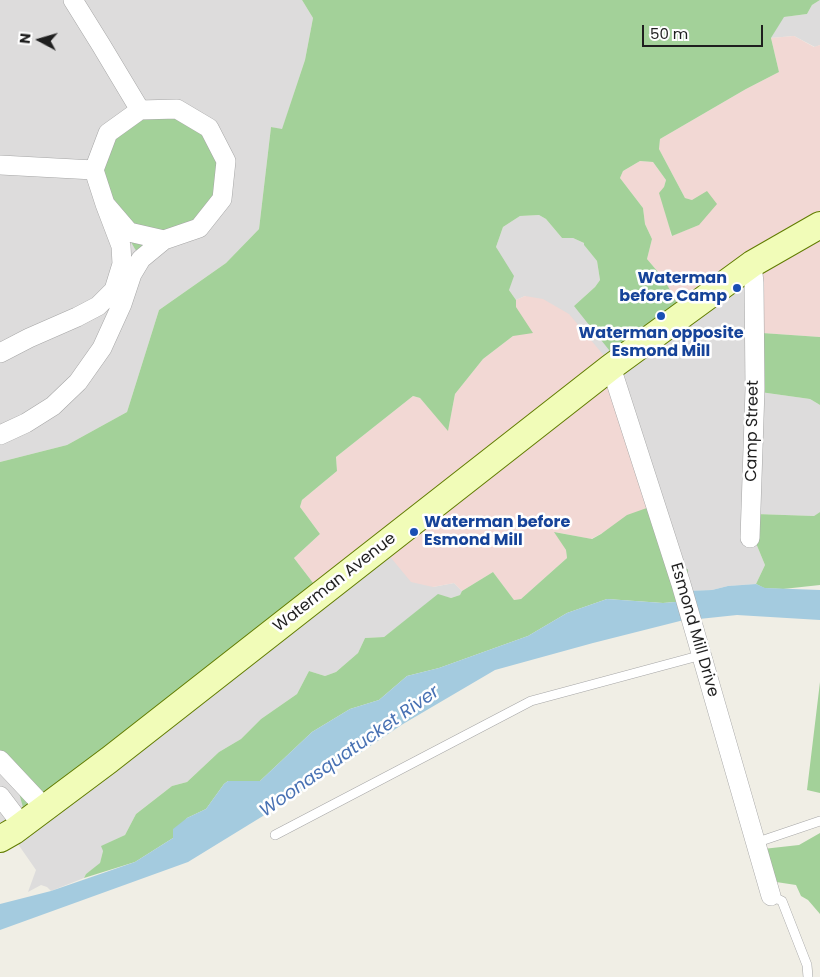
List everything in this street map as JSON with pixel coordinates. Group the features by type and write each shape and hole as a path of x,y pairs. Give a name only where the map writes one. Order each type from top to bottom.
{"main road":[{"name":"Waterman Avenue","path":"0,839 109,760 612,367 752,264 820,225"}],"street":[{"path":"73,0 140,110"},
{"path":"0,353 98,306 114,290 122,264 121,246 94,170 108,133 140,110 177,109 210,128 226,161 222,199 199,228 164,240 141,259 132,274 122,304 102,348 78,382 53,406 26,423 0,435"},
{"path":"0,165 94,170"},
{"path":"105,204 129,232 164,240"},
{"name":"Camp Street","path":"750,538 755,389 754,283 752,264"},
{"name":"Esmond Mill Drive","path":"612,367 681,584 771,896"},
{"path":"0,760 45,808"},
{"path":"0,796 22,824"}],"lane":[{"path":"275,835 530,701 702,655"},
{"path":"755,843 820,821"},
{"path":"771,896 782,901 807,965 808,977"}],"shaded area":[{"path":"0,0 302,0 313,18 305,60 282,130 271,127 259,229 226,263 159,310 127,412 67,445 0,462"},
{"path":"820,0 820,45 815,47 794,36 771,38 783,17 807,14 812,5"},
{"path":"794,36 814,47 820,45 820,337 762,333 760,270 679,307 664,279 647,259 652,239 645,224 643,208 620,178 623,171 640,161 653,162 666,180 664,187 671,236 699,225 692,200 685,198 659,149 660,139 779,72 771,38"},
{"path":"539,215 546,219 562,238 573,238 584,243 597,261 600,280 574,306 755,265 760,392 810,399 820,405 820,512 814,516 756,514 753,536 765,565 756,584 728,586 712,590 687,591 682,571 611,364 525,296 516,300 509,290 496,247 503,227 520,216"},
{"path":"525,296 543,299 569,314 611,364 658,504 591,539 555,532 566,550 567,558 521,599 514,600 493,572 462,591 454,583 433,587 411,582 382,547 320,592 294,558 320,534 300,507 302,500 337,471 336,457 413,396 420,398 448,430 455,394 483,359 513,336 516,300"},
{"path":"379,547 433,587 454,583 462,591 460,595 451,598 438,595 384,637 365,638 358,653 336,672 325,676 309,671 297,694 261,719 241,739 219,752 187,782 172,786 136,814 125,835 102,846 103,851 100,864 86,874 84,878 51,891 41,885 28,892 36,870 11,834 0,837 0,758"}],"green space":[{"path":"302,0 820,0 812,5 807,14 784,17 771,38 779,72 660,139 659,149 685,198 692,200 707,191 717,204 699,225 672,236 659,193 664,187 666,180 653,162 640,161 623,171 620,178 643,208 645,224 652,239 647,259 664,279 679,307 617,360 574,306 600,280 597,261 584,243 573,238 562,238 546,219 539,215 520,216 503,227 496,247 514,276 509,290 516,300 516,307 533,333 513,336 483,359 455,394 448,431 420,398 413,396 336,457 337,471 302,500 300,507 320,534 294,558 320,592 25,815 14,774 0,758 0,462 67,445 127,412 159,310 226,263 259,229 271,127 282,129 305,60 313,18"},
{"path":"176,111 224,148 206,229 142,257 135,249 105,196 93,159 124,113"},
{"path":"762,333 820,337 820,405 810,399 760,392"},
{"path":"658,504 682,571 688,569 687,601 663,603 607,599 567,613 528,636 439,668 407,676 379,700 350,709 312,732 260,781 228,781 206,809 187,818 173,838 135,862 84,878 86,874 100,863 103,851 101,846 125,835 136,814 172,786 187,782 219,752 241,739 261,719 297,694 309,671 325,676 336,672 358,653 365,638 384,637 438,594 451,598 460,595 462,591 493,572 514,600 521,599 567,558 566,550 554,532 592,539 627,515"},
{"path":"820,512 820,585 783,589 764,588 756,584 765,565 753,536 756,514 814,516"},
{"path":"820,682 820,793 807,790"},
{"path":"820,833 820,914 808,900 801,896 796,885 763,880 763,849 799,845"}],"water":[{"name":"Woonasquatucket River","path":"756,584 765,588 820,590 820,620 737,615 680,621 495,670 403,724 289,800 188,862 0,930 0,904 51,891 135,862 173,838 173,829 187,818 206,809 228,781 260,781 312,732 350,709 379,700 407,676 439,668 528,636 567,613 607,599 663,603 687,601 687,591 712,590 728,586"}],"place":[{"name":"Waterman before Camp","path":"737,288"},
{"name":"Waterman opposite Esmond Mill","path":"661,316"},
{"name":"Waterman before Esmond Mill","path":"414,532"}]}
